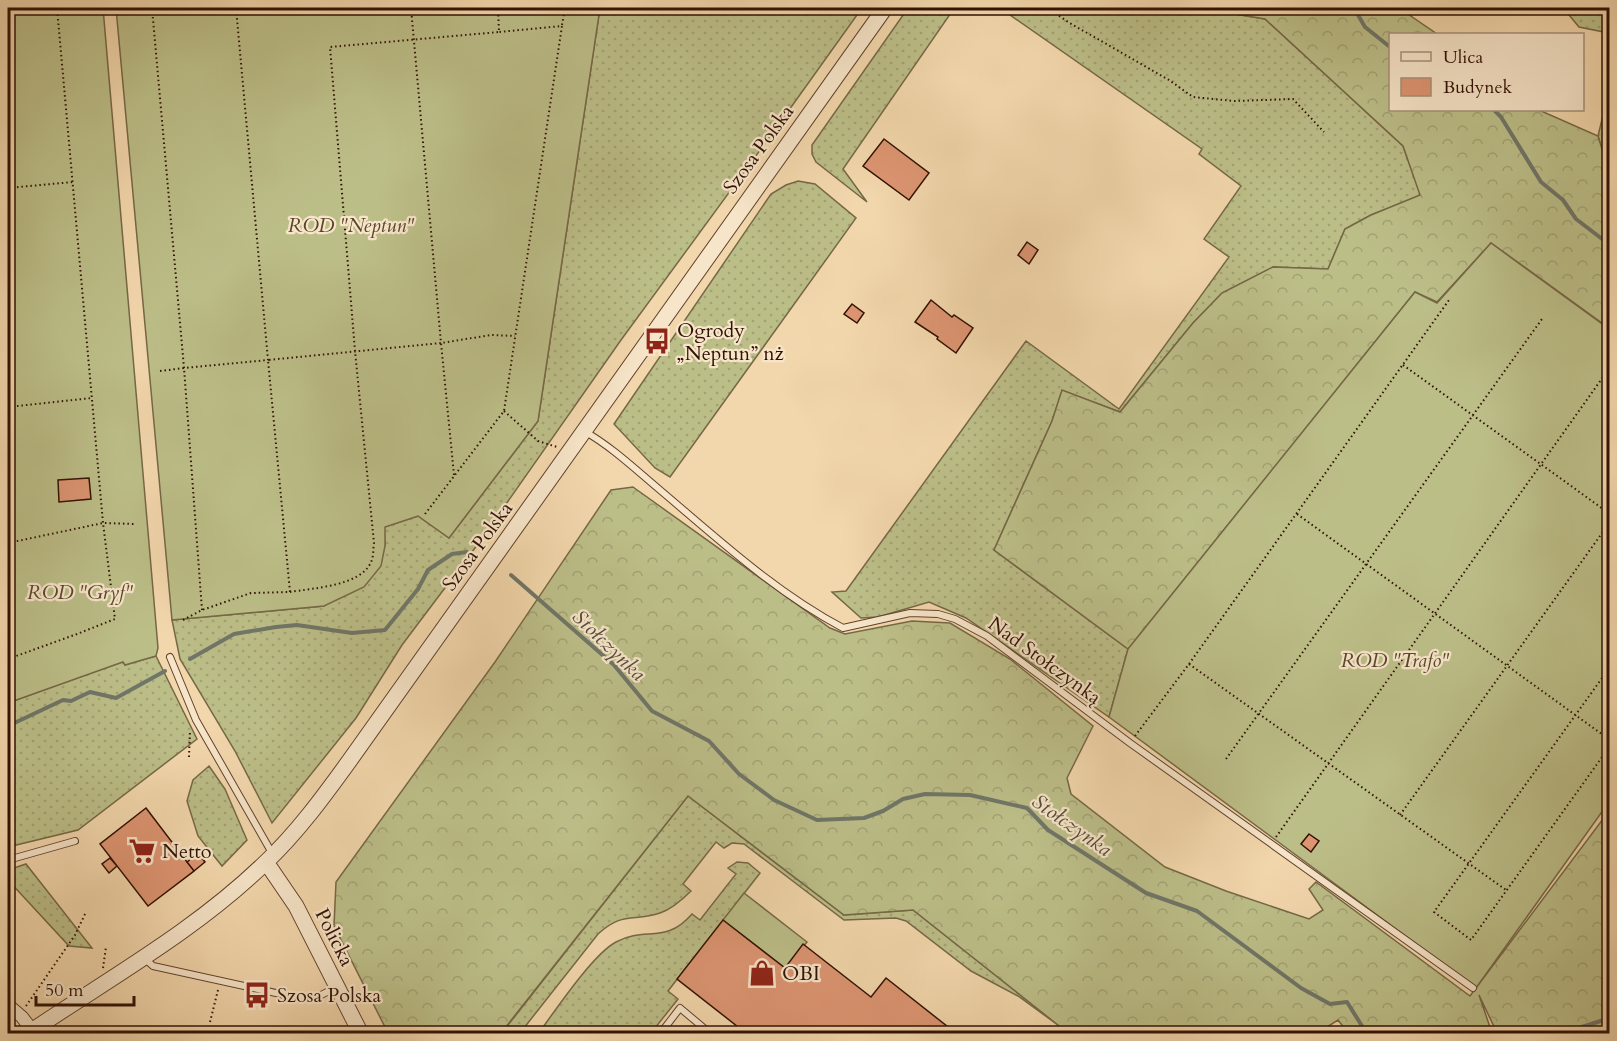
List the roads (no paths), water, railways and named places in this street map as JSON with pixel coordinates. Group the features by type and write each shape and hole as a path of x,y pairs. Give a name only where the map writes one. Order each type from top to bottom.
{"street":[{"name":"Szosa Polska","path":"30,1032 207,913 270,859 312,811 885,8"},
{"name":"Policka","path":"270,859 361,1034"},
{"path":"8,1005 22,1017 30,1032"}],"lane":[{"name":"Nad Stołczynką","path":"583,430 630,463 778,588 843,628 910,613 938,614 955,619 987,636 1130,743 1473,987"},
{"path":"170,657 196,720 270,859"},
{"path":"8,860 75,842"},
{"path":"143,957 153,966 303,999 315,998 337,986"},
{"path":"660,1034 680,1008 711,1034"},
{"path":"205,1032 212,1030 226,1034"}],"waterway":[{"name":"Stołczynka","path":"1354,8 1365,27 1389,46"},
{"name":"Stołczynka","path":"1495,111 1541,182 1563,200 1576,219 1610,245"},
{"name":"Stołczynka","path":"190,659 234,634 276,627 297,625 352,633 385,630 418,589 428,570 452,554 467,552"},
{"name":"Stołczynka","path":"511,575 614,665 652,711 709,741 739,774 774,800 817,820 864,818 883,811 903,799 925,794 970,795 1027,808 1048,830 1146,893 1197,911 1301,988 1330,1004 1347,1002 1367,1034"},
{"name":"Stołczynka","path":"8,726 63,700 71,701 90,692 116,698 165,671"},
{"name":"Stołczynka","path":"1560,1034 1610,1018"}],"place":[{"name":"Ogrody „Neptun” nż","path":"657,341"},
{"name":"Netto","path":"142,851"},
{"name":"OBI","path":"762,973"},
{"name":"Szosa Polska","path":"257,995"}],"park label":[{"name":"ROD \"Neptun\"","path":"351,225"},
{"name":"ROD \"Gryf\"","path":"80,592"},
{"name":"ROD \"Trafo\"","path":"1395,660"}]}
